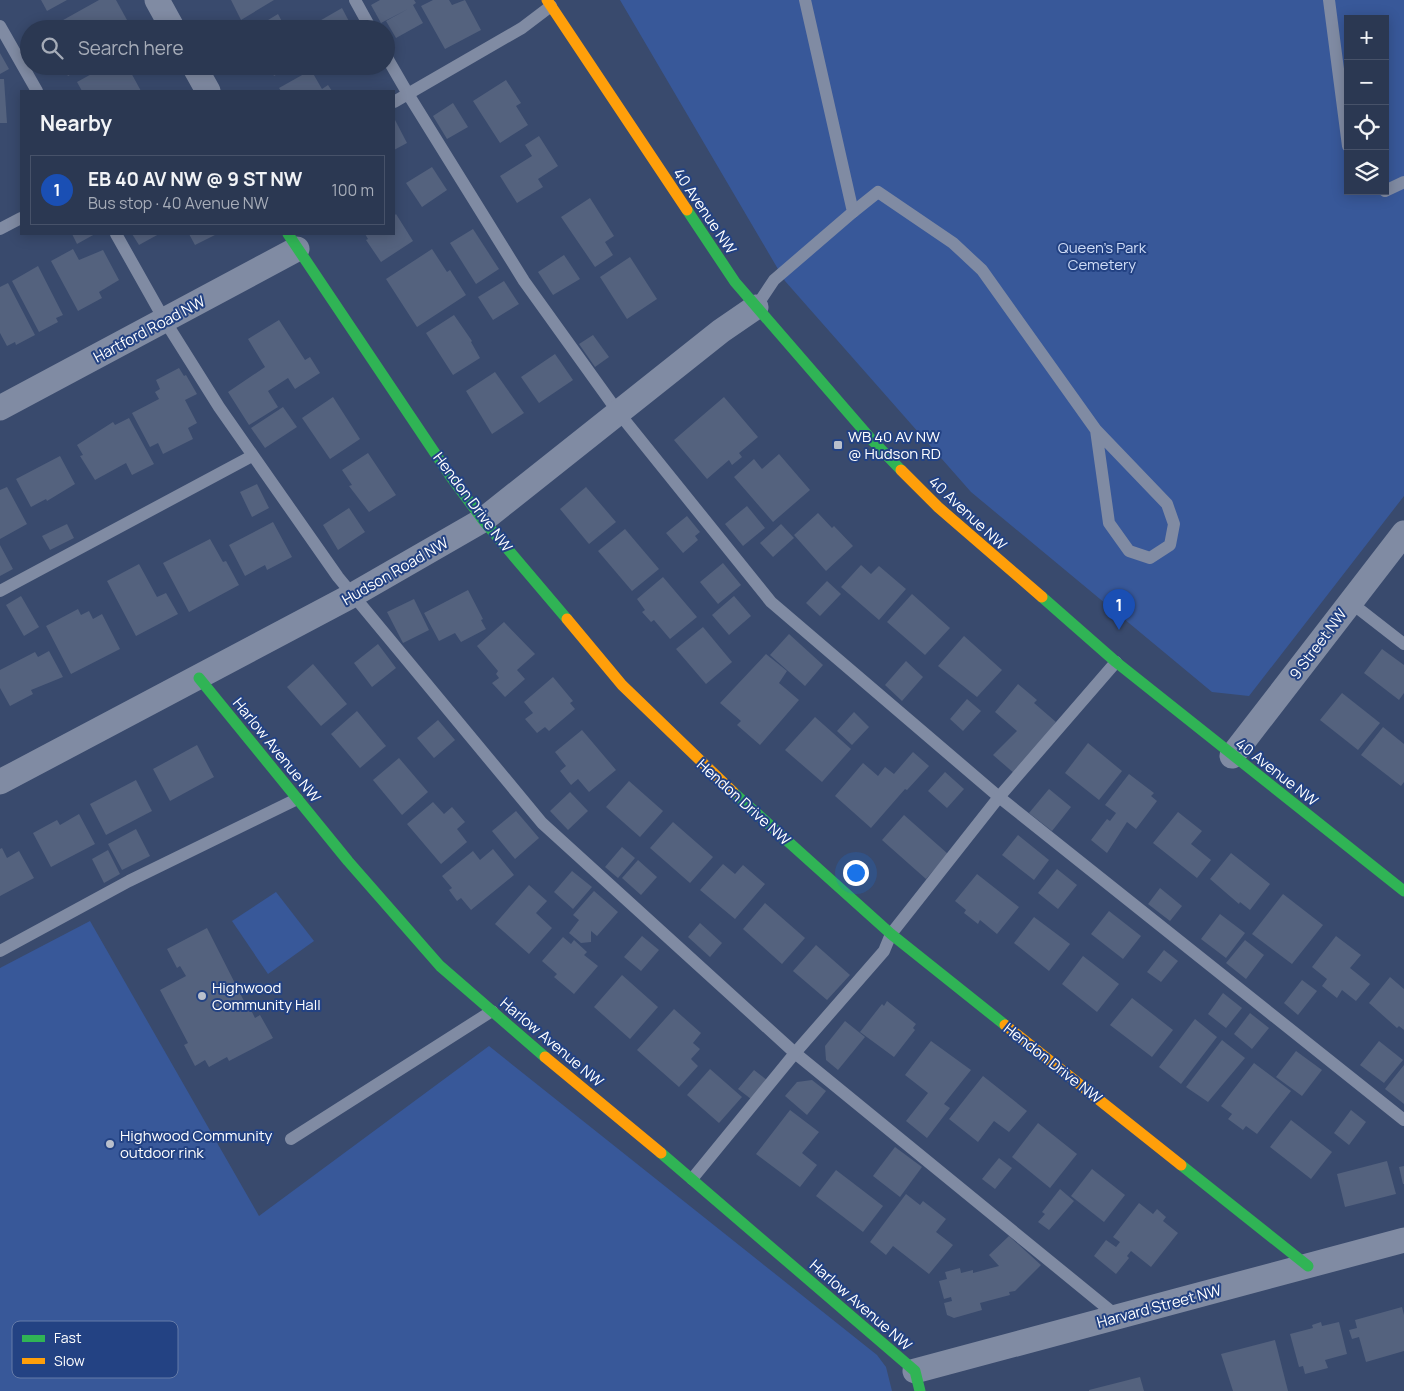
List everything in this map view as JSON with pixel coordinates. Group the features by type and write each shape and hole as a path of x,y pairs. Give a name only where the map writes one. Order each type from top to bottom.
{"street":[{"path":"157,0 168,20"},
{"name":"40 Avenue NW","path":"549,3 735,282 871,439 938,507 1116,662 1404,891"},
{"path":"199,75 207,90"},
{"name":"Hartford Road NW","path":"0,408 165,321 293,241"},
{"name":"Hendon Drive NW","path":"293,241 451,477 483,520 622,685 702,764 891,934 1308,1266"},
{"name":"Hudson Road NW","path":"0,782 352,596 483,520 721,331 756,307"},
{"name":"9 Street NW","path":"1232,756 1404,533"},
{"name":"Harlow Avenue NW","path":"200,678 297,799 440,966 692,1179 917,1381"},
{"name":"Harvard Street NW","path":"917,1381 1118,1317 1404,1240"}],"lane":[{"path":"355,0 366,20"},
{"path":"805,0 853,212"},
{"path":"1329,0 1344,115"},
{"path":"395,101 522,28 549,3"},
{"path":"0,26 20,61"},
{"path":"395,72 524,281 618,412 771,602 999,797 1404,1120"},
{"path":"28,75 36,90"},
{"path":"1389,189 1404,182"},
{"path":"756,307 774,280 878,192 953,243 982,270 1096,430 1167,504 1174,524 1170,545 1150,558 1129,551 1110,523 1096,430"},
{"path":"0,229 20,219"},
{"path":"117,235 165,321 252,456 352,596 542,822 795,1053 1118,1317"},
{"path":"0,591 252,456"},
{"path":"1350,602 1404,644"},
{"path":"692,1179 795,1053 884,951 891,934 999,797 1116,662"},
{"path":"0,951 129,881 297,799"},
{"path":"291,1139 492,1011"}],"green space":[{"name":"Queen's Park Cemetery","path":"620,0 1404,0 1404,496 1249,696 1212,692 971,492 785,281"},
{"path":"276,892 314,941 268,974 232,921"},
{"path":"90,921 259,1216 489,1046 877,1355 886,1367 892,1391 0,1391 0,968"}],"building":[{"path":"41,0 67,0 47,11"},
{"path":"99,0 116,0 127,20 63,20"},
{"path":"231,0 274,0 241,20"},
{"path":"380,0 414,0 416,3 413,5 423,23 396,38 395,20 388,20 408,9 387,20 379,20 371,5"},
{"path":"433,0 449,0 452,5 465,0 481,30 445,49 421,6"},
{"path":"342,8 348,20 321,20"},
{"path":"278,14 281,20 268,20"},
{"path":"0,53 9,69 0,74"},
{"path":"90,75 132,75 140,90 81,90 77,82"},
{"path":"302,75 314,75 322,89 328,85 331,90 280,90 279,88"},
{"path":"0,79 4,79 7,123 0,123"},
{"path":"506,80 521,103 516,106 528,125 500,143 473,101"},
{"path":"453,103 468,127 447,139 433,116"},
{"path":"395,120 407,143 395,149"},
{"path":"539,136 558,166 538,179 543,187 517,203 500,176 532,156 525,145"},
{"path":"432,167 447,190 422,207 406,183"},
{"path":"590,198 614,236 605,242 613,255 595,267 561,217"},
{"path":"395,215 413,241 381,262 366,240 368,239 366,235 395,235"},
{"path":"473,229 499,269 476,284 450,243"},
{"path":"72,235 93,235 77,244"},
{"path":"133,235 157,235 139,245"},
{"path":"190,235 215,235 195,245"},
{"path":"73,249 79,260 103,250 119,280 99,292 102,298 78,311 51,261"},
{"path":"432,249 447,272 450,270 466,295 417,327 386,279"},
{"path":"564,255 580,279 553,295 538,272"},
{"path":"630,257 657,299 627,319 600,277"},
{"path":"38,266 63,315 56,318 58,322 39,332 12,281"},
{"path":"504,281 519,304 493,320 478,297"},
{"path":"8,283 35,335 16,345 15,342 7,346 0,333 0,287"},
{"path":"454,315 472,341 480,358 453,375 426,333"},
{"path":"279,320 305,360 310,357 320,373 295,389 288,378 268,391 278,407 249,425 228,392 265,367 248,339"},
{"path":"593,335 609,357 595,367 579,344"},
{"path":"555,354 573,380 539,403 521,377"},
{"path":"179,368 184,376 186,375 197,394 185,400 197,423 188,428 193,439 163,454 158,443 150,447 132,413 159,399 155,392 160,389 156,380"},
{"path":"495,372 524,413 492,434 466,391"},
{"path":"333,397 360,439 330,459 302,418"},
{"path":"724,397 758,437 739,453 742,457 732,465 729,460 707,479 674,440"},
{"path":"283,407 297,427 265,448 251,428"},
{"path":"129,418 154,464 132,475 126,463 95,480 80,456 83,455 77,445 113,422 115,425"},
{"path":"368,453 396,495 369,512 349,486 352,485 342,470"},
{"path":"779,454 810,490 773,522 734,477 754,459 762,469"},
{"path":"60,456 75,484 47,501 46,499 31,507 16,479"},
{"path":"257,484 269,508 252,517 240,492"},
{"path":"7,487 27,524 0,539 0,490"},
{"path":"586,487 616,522 589,544 560,509"},
{"path":"747,506 765,528 743,546 725,524"},
{"path":"349,508 365,532 338,550 323,525"},
{"path":"818,513 832,528 834,526 853,546 826,571 794,535"},
{"path":"687,516 700,532 695,536 698,540 683,553 666,533"},
{"path":"273,522 292,557 267,570 265,565 245,576 229,545"},
{"path":"67,524 74,538 50,550 42,536"},
{"path":"781,524 794,538 773,557 760,543"},
{"path":"625,529 659,569 632,591 598,551"},
{"path":"210,539 223,562 226,561 239,585 189,612 163,563"},
{"path":"0,545 13,569 0,576"},
{"path":"723,563 741,585 718,604 700,582"},
{"path":"139,564 157,597 166,593 178,614 136,636 107,581"},
{"path":"861,565 871,574 879,566 906,589 879,620 841,587"},
{"path":"663,577 697,617 670,639 654,620 651,622 642,612 645,610 637,599"},
{"path":"827,581 841,594 820,616 806,603"},
{"path":"468,590 486,629 461,642 455,633 439,641 424,613"},
{"path":"912,594 950,628 925,655 887,622"},
{"path":"21,596 39,627 24,636 6,605"},
{"path":"734,596 751,616 729,635 712,615"},
{"path":"414,599 429,630 403,643 387,612"},
{"path":"78,609 81,615 89,611 93,619 102,614 120,649 71,674 46,626"},
{"path":"504,622 535,654 517,670 525,679 505,697 492,683 499,678 496,674 498,671 477,646"},
{"path":"703,627 732,662 706,684 676,649"},
{"path":"789,634 823,665 805,686 770,655"},
{"path":"964,636 1002,670 977,697 938,666"},
{"path":"378,644 396,668 372,687 354,663"},
{"path":"1382,649 1404,665 1404,693 1399,700 1364,673"},
{"path":"49,651 63,677 31,690 33,694 10,706 0,688 0,670 35,652 38,657"},
{"path":"766,654 787,671 779,683 799,700 760,745 737,725 741,721 720,703"},
{"path":"906,661 923,677 902,701 885,685"},
{"path":"313,664 347,704 321,726 287,687"},
{"path":"553,677 573,701 570,703 575,709 549,731 545,727 537,733 525,719 533,713 524,702"},
{"path":"1018,684 1037,700 1034,703 1056,722 1015,774 993,755 1017,731 995,712"},
{"path":"1342,693 1380,723 1358,750 1320,720"},
{"path":"967,699 981,711 963,731 950,719"},
{"path":"357,711 386,746 360,768 331,734"},
{"path":"854,712 869,727 852,745 837,731"},
{"path":"815,717 851,749 822,782 785,750"},
{"path":"438,720 455,740 434,758 417,738"},
{"path":"1383,727 1404,744 1404,782 1401,786 1361,755"},
{"path":"582,730 616,770 589,792 578,779 571,785 560,771 566,766 555,752"},
{"path":"1088,743 1122,771 1099,800 1065,773"},
{"path":"197,745 214,777 170,801 153,769"},
{"path":"913,752 929,766 907,790 905,789 871,828 835,796 863,763 878,776 885,767 894,774"},
{"path":"399,758 428,792 402,815 373,780"},
{"path":"945,772 964,789 947,808 928,791"},
{"path":"1129,774 1154,793 1151,796 1157,801 1136,829 1127,822 1107,853 1091,840 1107,819 1110,821 1116,813 1105,805"},
{"path":"136,780 152,811 106,835 90,804"},
{"path":"629,781 663,811 640,837 606,807"},
{"path":"1049,789 1071,807 1052,831 1029,813"},
{"path":"570,792 588,811 568,830 550,811"},
{"path":"433,802 444,814 452,807 465,822 457,829 467,842 441,864 407,824"},
{"path":"516,811 539,838 515,859 492,831"},
{"path":"1178,812 1202,831 1191,844 1211,860 1197,878 1153,843"},
{"path":"79,814 95,844 51,867 33,833 57,820 60,825"},
{"path":"904,815 948,854 926,879 882,840"},
{"path":"673,822 713,857 690,883 650,848"},
{"path":"136,829 150,856 122,870 108,844"},
{"path":"1018,835 1049,860 1034,880 1002,855"},
{"path":"622,847 635,858 618,878 605,867"},
{"path":"2,848 7,858 19,851 34,878 0,896 0,849"},
{"path":"493,849 514,875 471,910 461,898 457,901 449,890 452,888 442,876 473,851 480,860"},
{"path":"108,850 120,874 104,883 92,859"},
{"path":"1231,853 1270,884 1250,910 1240,902 1239,904 1210,879"},
{"path":"638,860 657,877 641,895 622,878"},
{"path":"723,864 735,874 743,865 765,884 735,919 700,890"},
{"path":"1057,869 1077,885 1058,909 1038,893"},
{"path":"572,871 592,887 573,909 554,892"},
{"path":"977,874 1019,907 997,934 980,920 978,924 964,913 966,910 955,901"},
{"path":"529,885 547,901 536,913 552,928 529,954 495,924"},
{"path":"1160,888 1182,906 1170,921 1148,904"},
{"path":"594,891 618,912 597,936 591,931 591,942 581,943 569,933 579,920 573,915"},
{"path":"1283,894 1323,925 1292,964 1252,934"},
{"path":"765,903 805,938 782,964 743,929"},
{"path":"1109,911 1141,936 1123,959 1091,934"},
{"path":"1220,914 1245,933 1226,958 1201,939"},
{"path":"1034,917 1070,944 1049,971 1014,943"},
{"path":"700,923 722,943 710,957 688,937"},
{"name":"Highwood Community Hall","path":"207,928 245,1003 247,1002 255,1018 260,1015 273,1038 229,1061 227,1057 209,1067 205,1060 195,1066 184,1045 188,1043 160,990 186,976 180,966 177,968 167,949"},
{"path":"642,936 659,950 641,971 624,957"},
{"path":"1336,936 1361,955 1350,968 1370,984 1356,1001 1342,990 1337,998 1322,986 1327,979 1312,967"},
{"path":"563,937 571,944 574,940 587,952 584,955 598,966 574,994 554,977 557,974 542,961"},
{"path":"1245,940 1264,955 1246,979 1226,963"},
{"path":"816,945 850,975 827,1000 793,971"},
{"path":"1164,950 1178,961 1161,982 1147,972"},
{"path":"1083,956 1119,984 1097,1012 1062,984"},
{"path":"622,975 658,1007 630,1039 594,1007"},
{"path":"1390,977 1404,989 1404,1030 1399,1026 1397,1028 1369,1003"},
{"path":"1302,980 1317,991 1298,1015 1284,1003"},
{"path":"1223,993 1242,1008 1226,1028 1208,1014"},
{"path":"1132,998 1173,1030 1152,1057 1110,1025"},
{"path":"887,1001 916,1024 913,1028 915,1030 894,1057 860,1032 882,1004 884,1006"},
{"path":"674,1009 701,1033 693,1043 700,1049 691,1059 698,1066 679,1087 637,1050"},
{"path":"1250,1013 1269,1028 1252,1049 1234,1034"},
{"path":"1195,1019 1217,1037 1181,1084 1159,1067"},
{"path":"845,1021 865,1037 838,1070 826,1060 825,1046"},
{"path":"1222,1040 1245,1058 1208,1102 1186,1087"},
{"path":"931,1041 971,1070 944,1104 950,1108 927,1138 906,1121 928,1093 905,1075"},
{"path":"1379,1041 1403,1060 1384,1083 1360,1065"},
{"path":"1296,1051 1322,1070 1302,1096 1276,1077"},
{"path":"1254,1063 1291,1091 1257,1134 1246,1126 1243,1130 1228,1119 1232,1114 1221,1106"},
{"path":"1404,1065 1404,1104 1385,1089"},
{"path":"710,1069 742,1097 719,1123 687,1095"},
{"path":"754,1070 767,1080 751,1099 738,1089"},
{"path":"983,1076 1027,1111 1009,1132 994,1121 978,1142 949,1119"},
{"path":"812,1080 826,1091 807,1115 785,1096 797,1082"},
{"path":"790,1110 819,1132 802,1153 817,1165 800,1187 756,1154"},
{"path":"1351,1110 1366,1122 1349,1145 1334,1133"},
{"path":"1291,1120 1332,1152 1311,1179 1270,1147"},
{"path":"1038,1123 1077,1154 1050,1188 1012,1157"},
{"path":"895,1147 922,1167 900,1197 873,1176"},
{"path":"999,1158 1012,1168 995,1189 982,1179"},
{"path":"1387,1161 1396,1194 1345,1207 1337,1174"},
{"path":"1404,1166 1404,1184 1403,1184 1399,1167"},
{"path":"1092,1169 1125,1195 1104,1222 1071,1196"},
{"path":"836,1170 883,1206 863,1232 816,1196"},
{"path":"1060,1189 1074,1201 1049,1230 1038,1222 1045,1214 1042,1212"},
{"path":"906,1194 920,1205 923,1201 946,1219 936,1232 953,1245 929,1274 893,1246 886,1255 870,1242"},
{"path":"1139,1203 1153,1214 1157,1209 1166,1217 1163,1221 1178,1233 1151,1267 1131,1251 1127,1256 1129,1258 1116,1274 1094,1256 1106,1240 1116,1247 1120,1242 1113,1237"},
{"path":"1009,1236 1041,1265 1015,1291 1009,1292 1010,1295 980,1303 982,1310 954,1318 947,1315 944,1303 952,1301 951,1297 944,1299 939,1281 947,1279 945,1272 960,1268 961,1273 973,1270 973,1273 999,1266 989,1255"},
{"path":"1402,1307 1404,1315 1404,1351 1366,1362 1359,1337 1352,1339 1349,1330 1357,1328 1355,1320"},
{"path":"1321,1322 1322,1326 1339,1322 1347,1354 1325,1360 1328,1368 1305,1374 1303,1366 1299,1367 1290,1334 1313,1328 1312,1325"},
{"path":"1275,1340 1288,1391 1233,1391 1221,1354"},
{"path":"1140,1377 1144,1391 1089,1391 1089,1390"}],"traffic: fast":[{"path":"687,210 735,282 871,439 901,470"},
{"path":"289,235 451,477 483,520 567,619"},
{"path":"1042,597 1116,662 1404,891"},
{"path":"199,678 348,861 440,966 545,1057"},
{"path":"733,792 891,934 1005,1025"},
{"path":"661,1153 915,1371 920,1391"},
{"path":"1181,1165 1308,1266"}],"traffic: slow":[{"path":"547,0 687,210"},
{"path":"901,470 938,507 1042,597"},
{"path":"567,619 622,685 733,792"},
{"path":"1005,1025 1181,1165"},
{"path":"545,1057 661,1153"}],"place":[{"name":"WB 40 AV NW @ Hudson RD","path":"838,445"},
{"name":"EB 40 AV NW @ 9 ST NW","path":"1119,630"},
{"name":"Highwood Community Hall","path":"202,996"},
{"name":"Highwood Community outdoor rink","path":"110,1144"}]}
